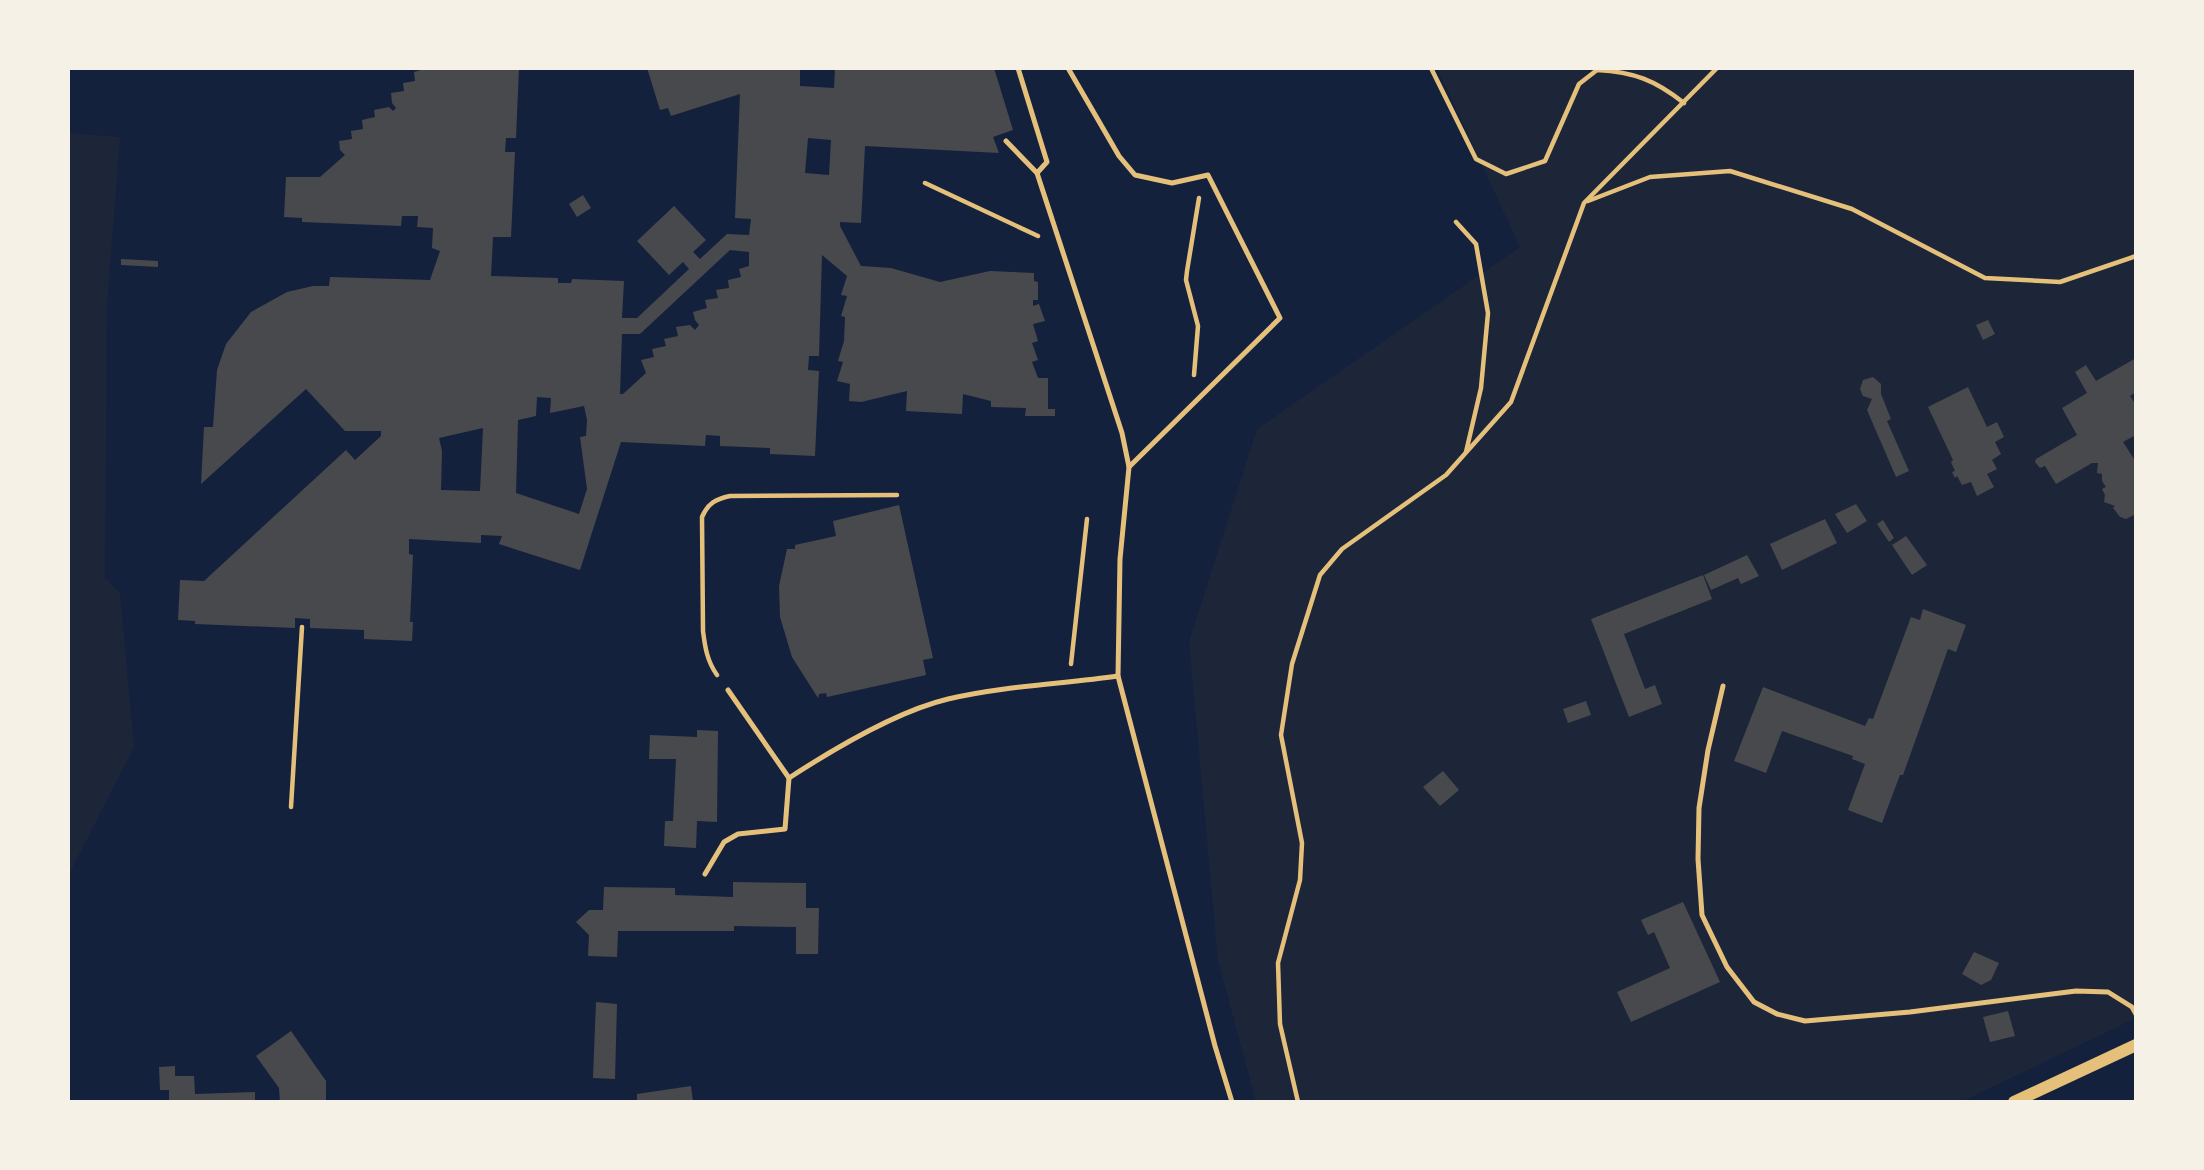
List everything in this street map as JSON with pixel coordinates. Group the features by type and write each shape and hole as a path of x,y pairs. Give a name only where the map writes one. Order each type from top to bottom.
{"street":[{"path":"2014,1102 2136,1045"}],"lane":[{"path":"1018,68 1047,162 1037,173"},
{"path":"1068,68 1119,156 1135,175 1172,183 1208,174 1280,318 1129,467"},
{"path":"1006,141 1037,173 1122,433 1129,467 1120,559 1118,676 1231,1102"},
{"path":"789,778 823,756 904,715 945,700 997,689 1118,676"},
{"path":"1723,686 1708,750 1699,808 1698,859 1702,915 1727,967 1754,1002 1777,1014 1805,1021 1910,1012 2076,991 2108,992 2132,1007 2136,1014"},
{"path":"705,874 724,842 738,834 785,829 789,778 727,690"}],"path":[{"path":"1431,68 1476,159 1506,174 1545,161 1579,85 1597,70 1628,72 1664,87 1684,103"},
{"path":"1298,1102 1280,1024 1278,963 1300,880 1302,843 1281,735 1292,664 1320,575 1342,550 1446,475 1511,402 1584,203 1717,68"},
{"path":"1584,203 1650,177 1730,171 1852,209 1985,278 2060,282 2136,256"},
{"path":"1190,406 1198,326 1186,271 1196,206 1208,174"},
{"path":"925,183 1061,246"},
{"path":"1456,222 1476,244 1488,313 1481,388 1466,452"},
{"path":"727,690 710,666 705,647 702,517 706,507 718,499 730,496 897,495"},
{"path":"1069,683 1087,519"},
{"path":"291,807 302,627"}],"shaded area":[{"path":"1437,68 2136,68 2136,1018 1961,1102 1256,1102 1218,960 1189,642 1257,429 1520,247"},
{"path":"68,133 120,137 107,305 105,578 120,593 134,747 68,876"}],"building":[{"path":"427,68 519,68 516,138 506,138 505,152 515,152 511,237 493,237 491,276 558,278 558,283 571,283 572,279 624,281 622,318 637,318 689,269 683,262 669,275 637,241 674,206 706,240 693,252 700,259 727,234 749,235 751,219 735,218 740,94 671,116 668,108 660,110 647,68 800,68 800,86 834,88 835,68 994,68 1013,130 993,137 999,153 865,146 861,223 840,222 840,226 861,266 891,268 940,282 990,271 1034,273 1034,281 1038,282 1038,300 1033,300 1033,306 1039,304 1045,321 1033,324 1038,341 1032,343 1038,360 1032,362 1038,378 1048,378 1048,409 1055,409 1055,416 1025,416 1026,408 991,407 991,401 963,394 962,414 906,411 907,391 861,402 849,401 850,384 837,381 843,362 838,361 844,341 845,317 841,316 847,296 841,295 847,276 822,255 819,356 809,356 808,370 819,371 815,456 770,454 770,448 720,446 720,436 706,435 705,446 621,442 580,570 499,544 502,536 481,535 481,543 409,539 409,554 413,555 410,622 413,622 412,641 364,639 364,630 310,628 310,619 295,618 295,628 195,624 195,621 178,620 180,580 204,581 346,450 355,460 381,436 381,431 345,431 306,389 201,484 204,427 213,427 217,370 226,344 251,312 287,292 313,286 329,286 330,277 430,280 440,251 432,248 433,228 417,227 418,216 402,216 401,226 302,222 302,218 284,217 286,177 320,177 345,155 340,150 339,141 352,139 351,131 363,129 362,120 375,117 374,110 389,107 393,111 396,108 392,103 391,93 404,91 403,83 415,81 414,72","holes":["808,138 831,140 829,175 805,173","730,250 749,252 749,266 739,269 741,277 728,280 729,288 716,290 718,298 705,300 707,308 693,312 699,325 695,330 690,325 676,327 678,336 664,339 666,346 652,349 654,357 641,360 646,373 620,394 622,334 640,334","537,397 551,398 550,413 584,406 586,436 580,437 587,489 579,514 516,493 518,420 536,416","483,428 480,491 441,490 442,451 439,438"]},
{"path":"583,195 591,208 577,217 569,204"},
{"path":"121,259 158,261 158,267 121,265"},
{"path":"1988,320 1995,334 1983,340 1976,325"},
{"path":"2136,358 2136,392 2130,396 2136,405 2136,435 2123,442 2136,462 2136,514 2126,519 2120,517 2113,508 2115,506 2104,502 2102,489 2106,487 2102,474 2097,473 2098,463 2092,463 2056,484 2045,466 2040,468 2035,462 2077,435 2062,408 2087,393 2075,372 2086,365 2096,381"},
{"path":"1873,377 1881,384 1881,394 1891,419 1887,421 1909,471 1896,477 1867,410 1872,399 1863,396 1860,389 1863,380"},
{"path":"1968,387 1987,427 1997,422 2004,437 1995,442 2001,454 1992,460 1997,469 1987,474 1994,487 1977,496 1971,482 1962,485 1957,476 1955,478 1952,472 1955,471 1951,462 1953,460 1928,407"},
{"path":"1856,504 1867,521 1847,533 1835,514"},
{"path":"899,505 933,658 923,660 926,675 827,697 826,693 819,694 818,698 792,657 780,617 779,586 787,549 836,536 833,521"},
{"path":"1825,519 1837,543 1782,570 1770,544"},
{"path":"1883,520 1894,538 1889,542 1877,524"},
{"path":"1906,536 1927,565 1912,575 1892,545"},
{"path":"1747,555 1759,576 1741,584 1738,578 1711,590 1704,575"},
{"path":"1703,575 1712,599 1624,634 1645,689 1655,685 1662,704 1629,717 1591,619"},
{"path":"1923,609 1966,625 1956,652 1948,649 1903,775 1900,775 1882,823 1848,810 1865,764 1852,759 1853,756 1782,731 1766,773 1734,761 1763,687 1865,726 1869,718 1873,719 1911,617 1920,620"},
{"path":"1586,701 1591,715 1568,723 1563,709"},
{"path":"697,730 718,731 717,822 697,821 696,848 664,846 665,821 673,821 676,759 649,759 650,735 697,737"},
{"path":"1443,771 1459,790 1440,806 1423,787"},
{"path":"733,882 806,883 806,908 819,908 818,954 796,954 796,927 734,926 734,931 618,931 617,957 588,956 589,935 576,922 589,910 603,910 604,887 675,888 675,895 733,897"},
{"path":"1683,902 1720,982 1631,1022 1617,992 1670,968 1654,932 1648,935 1641,920"},
{"path":"1974,952 1999,963 1991,980 1981,985 1962,974"},
{"path":"596,1002 617,1004 615,1079 593,1078"},
{"path":"2008,1011 2015,1036 1990,1042 1983,1017"},
{"path":"291,1031 326,1081 326,1102 280,1102 279,1088 256,1056"},
{"path":"175,1066 175,1076 194,1076 195,1094 255,1092 255,1102 169,1102 169,1090 160,1090 159,1067"},
{"path":"691,1086 693,1102 637,1102 637,1094"}]}
